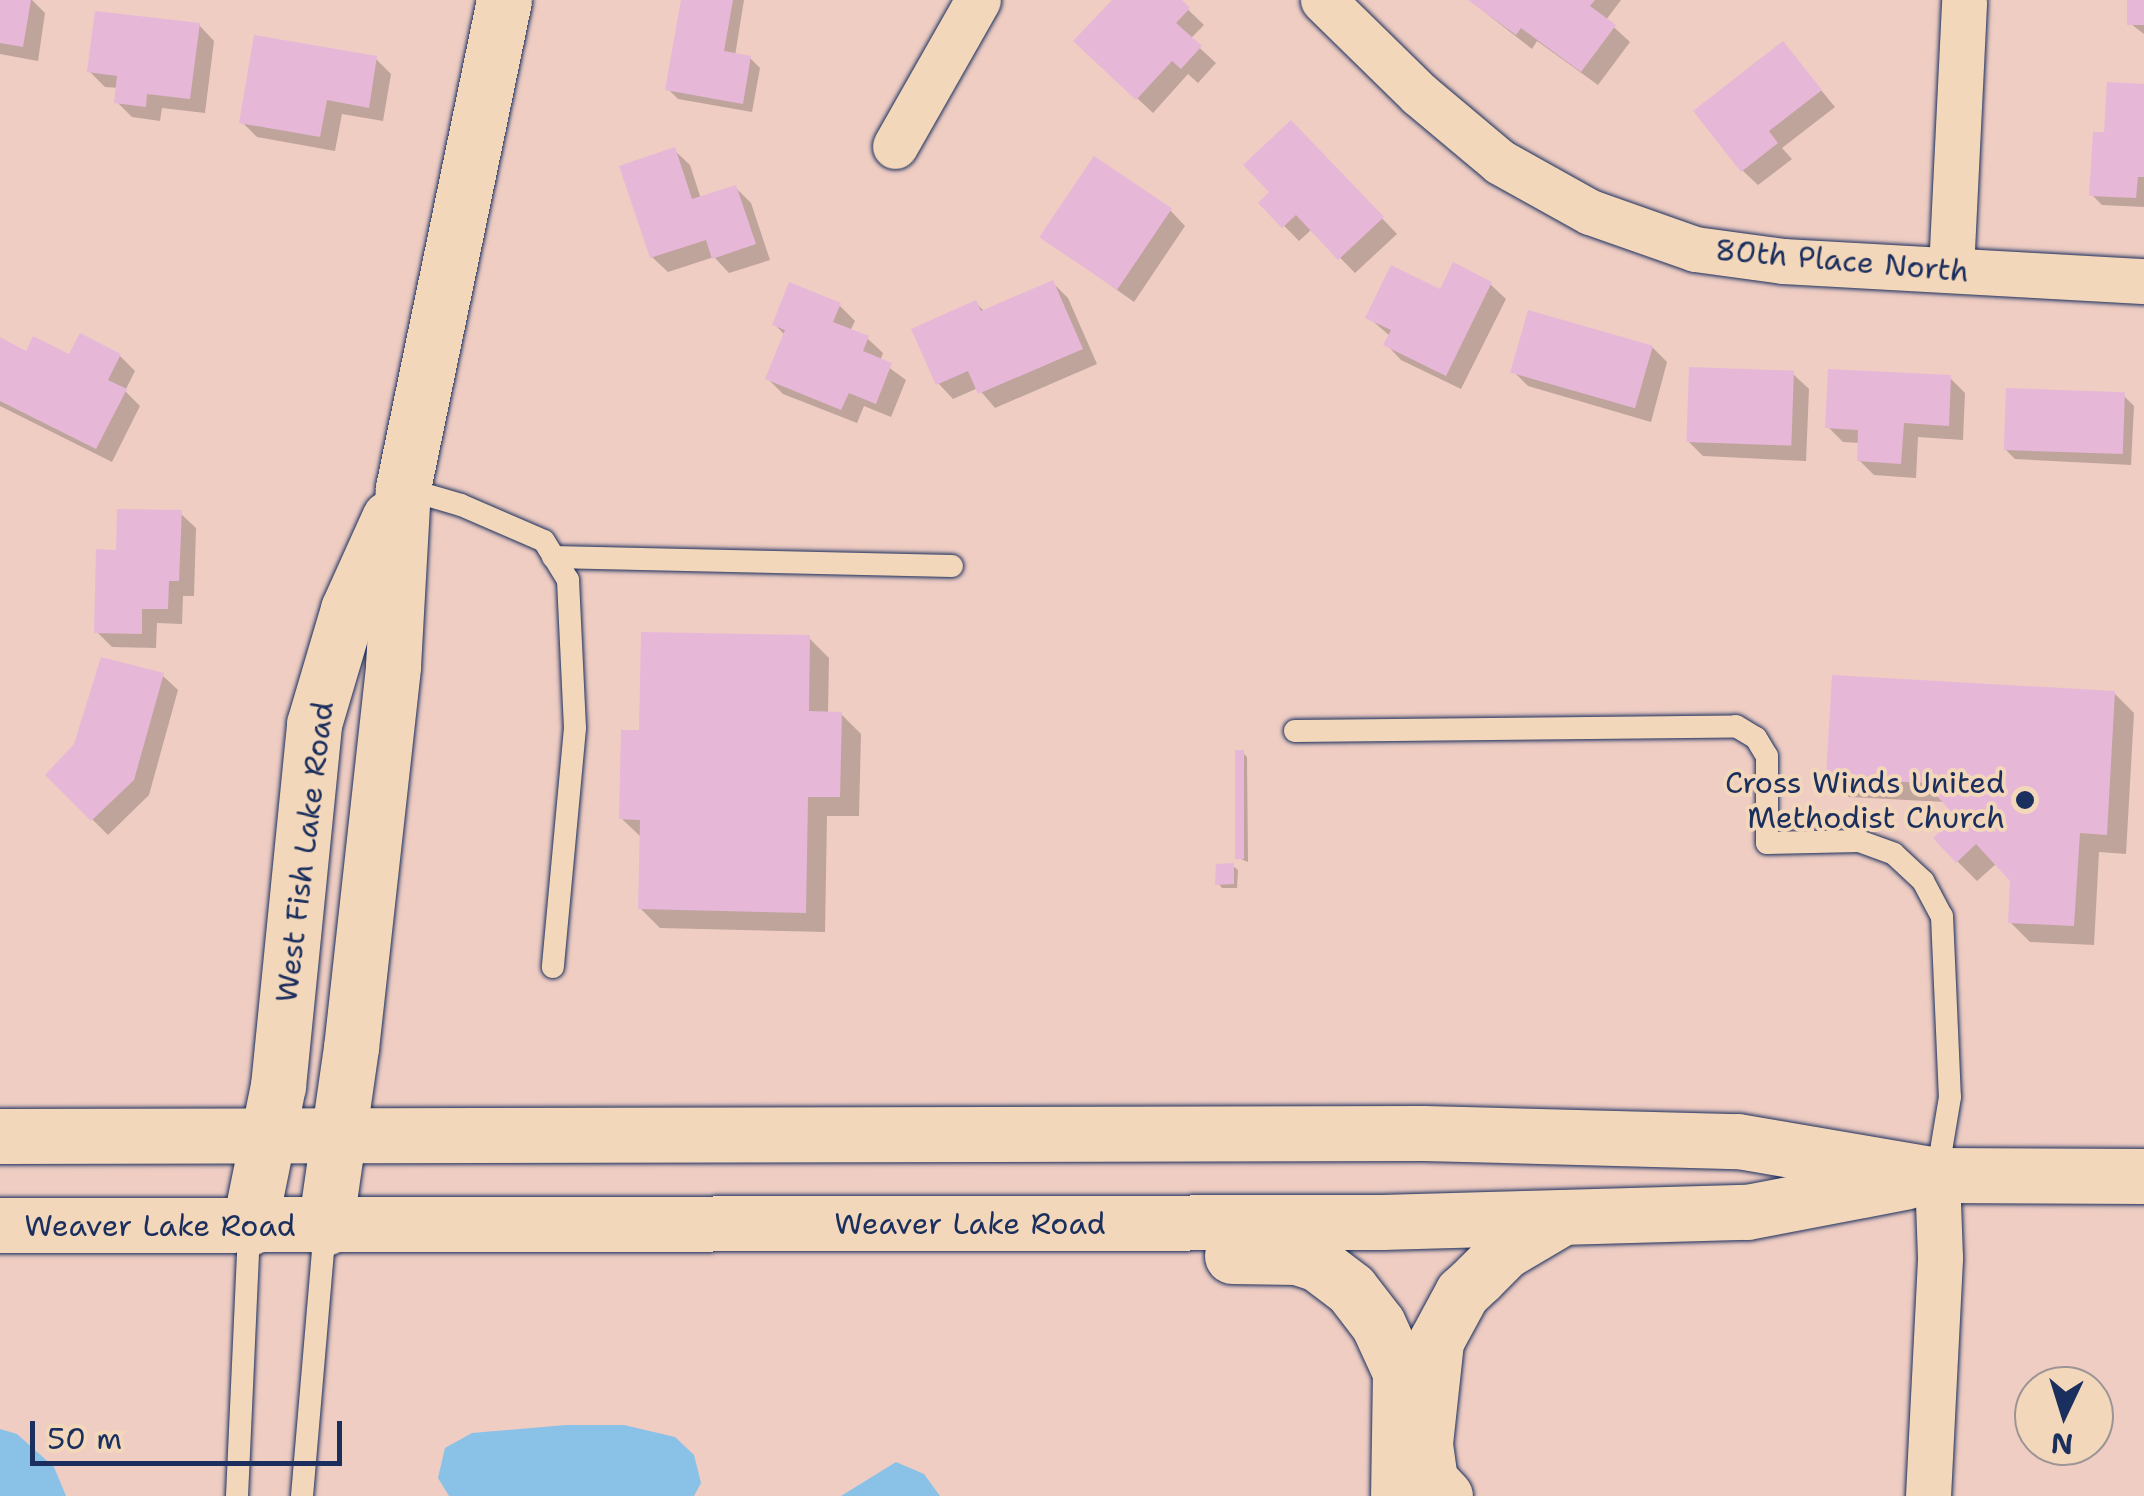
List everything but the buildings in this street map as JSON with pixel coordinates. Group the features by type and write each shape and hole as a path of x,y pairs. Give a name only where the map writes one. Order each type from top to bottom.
{"main road":[{"name":"West Fish Lake Road","path":"325,1228 340,1135 393,666 403,488 457,245 504,0"},
{"name":"West Fish Lake Road","path":"249,1228 270,1135 314,724 348,609 403,488"},
{"name":"Weaver Lake Road","path":"0,1136 1443,1133 1738,1140 1937,1176 2144,1176"},
{"name":"Weaver Lake Road","path":"0,1225 325,1228 1053,1223 1746,1212 1937,1176"},
{"path":"1445,1496 1430,1480 1424,1443 1436,1341 1462,1293 1505,1251 1565,1216"},
{"path":"1053,1223 1182,1256 1297,1257 1318,1264 1351,1289 1378,1324 1400,1372 1398,1496"}],"street":[{"path":"894,146 978,0"},
{"name":"80th Place North","path":"1323,0 1419,94 1500,162 1590,212 1695,248 1784,261 2144,281"},
{"path":"1951,270 1964,1"},
{"path":"1928,1496 1940,1257 1937,1176"}],"lane":[{"path":"403,488 460,505 544,540 568,580 575,728 554,967"},
{"path":"554,556 952,566"},
{"path":"1295,731 1736,726 1756,738 1766,756 1768,843 1859,842 1894,854 1923,881 1942,916 1950,1097 1937,1176"},
{"path":"237,1496 249,1228"},
{"path":"302,1496 325,1228"}],"water":[{"path":"566,1425 624,1425 675,1437 694,1455 701,1483 694,1496 449,1496 438,1478 445,1448 472,1433"},
{"path":"0,1429 17,1434 54,1467 66,1496 0,1496"},
{"path":"896,1462 924,1474 940,1496 841,1496"}],"place":[{"name":"Cross Winds United Methodist Church","path":"2025,800"}]}
